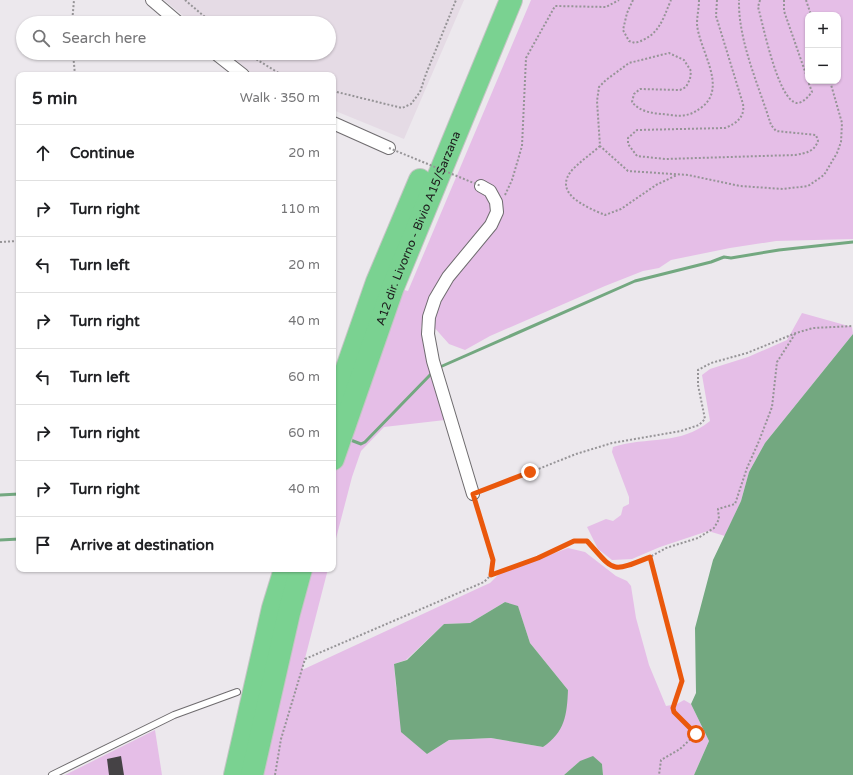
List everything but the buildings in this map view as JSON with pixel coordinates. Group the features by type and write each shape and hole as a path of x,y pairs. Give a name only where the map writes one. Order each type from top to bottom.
{"highway":[{"path":"336,400 378,282 495,0"},
{"name":"A12 dir. Livorno - Bivio A15/Sarzana","path":"336,449 393,287 511,0"},
{"path":"235,775 273,608 284,572"},
{"path":"252,775 289,613 301,572"}],"street":[{"path":"152,0 171,16"},
{"path":"224,60 239,72"},
{"path":"336,125 389,148"},
{"path":"473,494 433,361 428,334 429,322 435,299 448,277 491,225 497,212 496,202 490,191 481,186"}],"lane":[{"path":"52,775 174,716 237,692"}],"path":[{"path":"73,16 74,0"},
{"path":"185,0 204,16"},
{"path":"336,92 402,108 411,104 420,92 456,0"},
{"path":"497,212 512,180 522,146 526,58 555,6 606,7 619,0"},
{"path":"633,0 626,13 623,30 629,41 635,43 653,35 662,22 671,0"},
{"path":"699,0 697,25 710,71 713,92 706,104 694,113 679,116 645,112 637,108 632,98 640,89 680,90 688,83 691,71 684,60 669,53 629,63 599,87 597,101 600,146 628,171 678,174 740,186 783,190 808,186 824,175 837,153 841,142 842,123 831,84"},
{"path":"717,0 716,16 744,104 744,112 742,116 736,123 725,128 637,130 628,138 628,144 637,156 665,159 795,155 808,152 816,146 818,141 816,134 776,131 771,125 754,76 739,16 739,0"},
{"path":"760,0 758,7 772,59 782,88 788,98 796,103 800,102 812,92 809,84"},
{"path":"784,0 784,11 805,71"},
{"path":"806,0 810,12"},
{"path":"73,60 74,72"},
{"path":"257,60 277,72"},
{"path":"600,146 573,169 567,180 566,186 571,195 578,202 604,215 621,209 656,184 678,174"},
{"path":"389,148 481,186"},
{"path":"0,242 16,241"},
{"path":"491,575 493,560 473,494 576,454 612,443 681,431 699,425 705,419 698,386 698,370 711,363 747,352 813,328 853,326"},
{"path":"275,775 281,738 305,659 484,582 491,575 538,558 574,541 587,541 609,566 622,568 650,557 666,548 698,538 714,528 719,519 718,509 735,504 747,468 772,407 777,362 796,333"},
{"path":"650,557 682,681 673,708 674,712 696,734 680,749 661,760 659,775"}],"shaded area":[{"path":"164,0 464,0 404,139 336,111 336,72 250,72 236,60 336,60 336,16 183,16"},
{"path":"531,0 853,0 853,239 776,241 730,248 671,260 659,268 643,271 605,286 490,336 465,350 449,344 424,316 421,328 445,420 384,427 361,451 352,477 336,538 336,450 393,287 408,291"},
{"path":"802,313 852,327 853,334 765,443 749,472 741,501 725,536 708,531 660,547 632,559 612,560 598,549 587,527 606,519 613,521 621,515 623,507 629,504 629,497 612,452 613,447 675,437 699,429 710,421 702,375 710,369 748,357 787,340"},
{"path":"853,334 853,775 694,775 709,741 691,704 696,693 695,628 713,560 741,501 749,472 765,443"},
{"path":"568,548 585,552 616,576 627,581 631,586 636,618 649,665 666,706 677,704 684,700 691,704 709,741 694,775 603,775 602,764 580,761 564,775 252,775 300,572 327,572 302,670 490,583 499,574","holes":["505,602 518,607 530,643 568,690 543,747 491,738 449,740 427,754 396,688 394,664 406,660 444,624 470,623"]},
{"path":"505,602 518,606 530,643 568,690 567,707 560,729 556,735 543,747 491,738 449,740 427,754 401,732 394,664 407,660 444,624 470,623"},
{"path":"155,730 162,775 65,775"},
{"path":"593,756 602,764 603,775 564,775 580,761"}],"waterway":[{"path":"440,367 635,281 711,262 724,257 731,258 779,250 853,242"},
{"path":"348,439 361,444 365,442 431,374"},
{"path":"0,495 16,494"},
{"path":"0,540 16,539"}],"route":[{"path":"530,472 473,494 493,560 493,570 491,575 538,558 574,541 587,541 609,566 622,568 650,557 682,681 678,697 673,708 674,712 696,734"}]}
